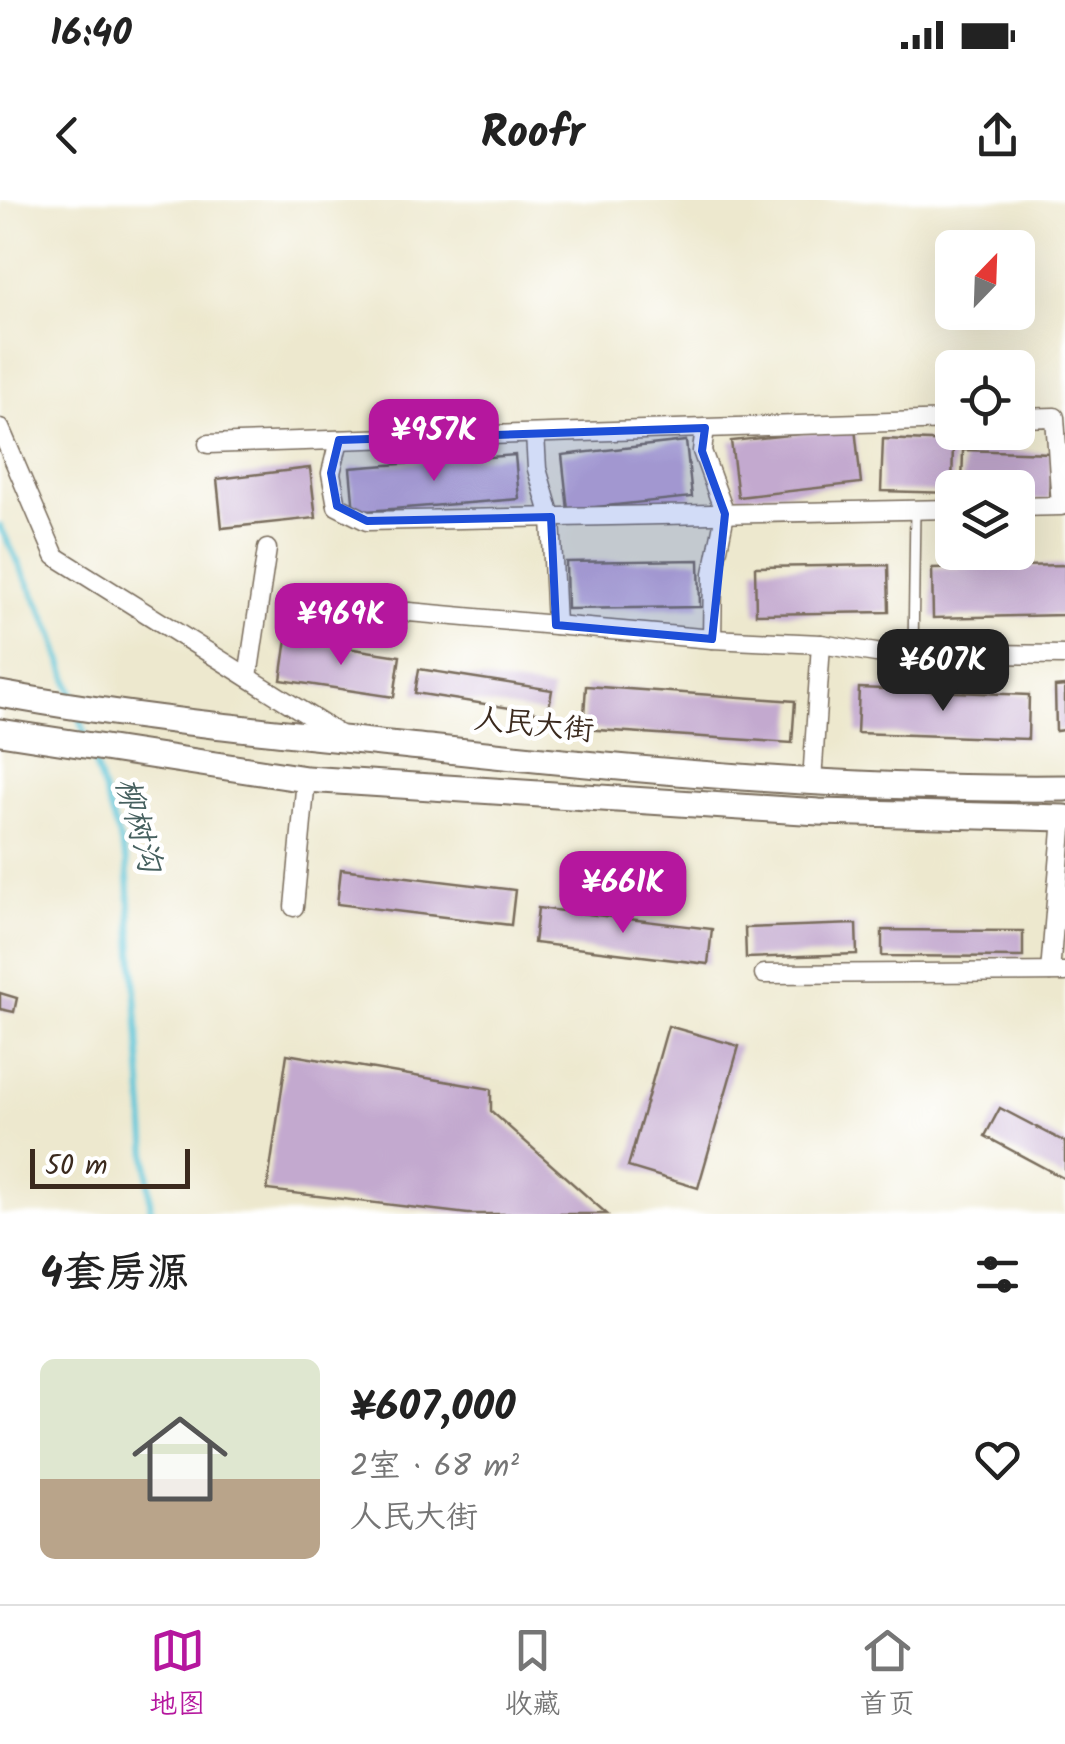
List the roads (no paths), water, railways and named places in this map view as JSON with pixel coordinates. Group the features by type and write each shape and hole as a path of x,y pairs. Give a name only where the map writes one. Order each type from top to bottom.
{"street":[{"path":"1035,418 1055,417 1061,506 1035,507"},
{"path":"208,444 935,421"},
{"path":"0,428 55,556 348,740"},
{"path":"705,428 702,451 724,514 713,573 712,638"},
{"path":"535,434 537,469 551,518 556,625"},
{"path":"340,440 330,473 337,506 367,522 935,509"},
{"path":"248,677 266,548"},
{"path":"409,612 821,644 876,653 1065,655"},
{"path":"812,782 821,644"},
{"name":"人民大街","path":"5,695 203,726 566,763 812,782 1065,788"},
{"path":"4,733 306,779 819,812 1064,818 1058,972 764,974"},
{"path":"294,907 306,779"}],"lane":[{"path":"913,654 915,510"}],"waterway":[{"name":"柳树沟","path":"0,526 53,633 73,697"},
{"name":"柳树沟","path":"79,714 87,740"},
{"name":"柳树沟","path":"91,752 127,862 151,1214"}]}
